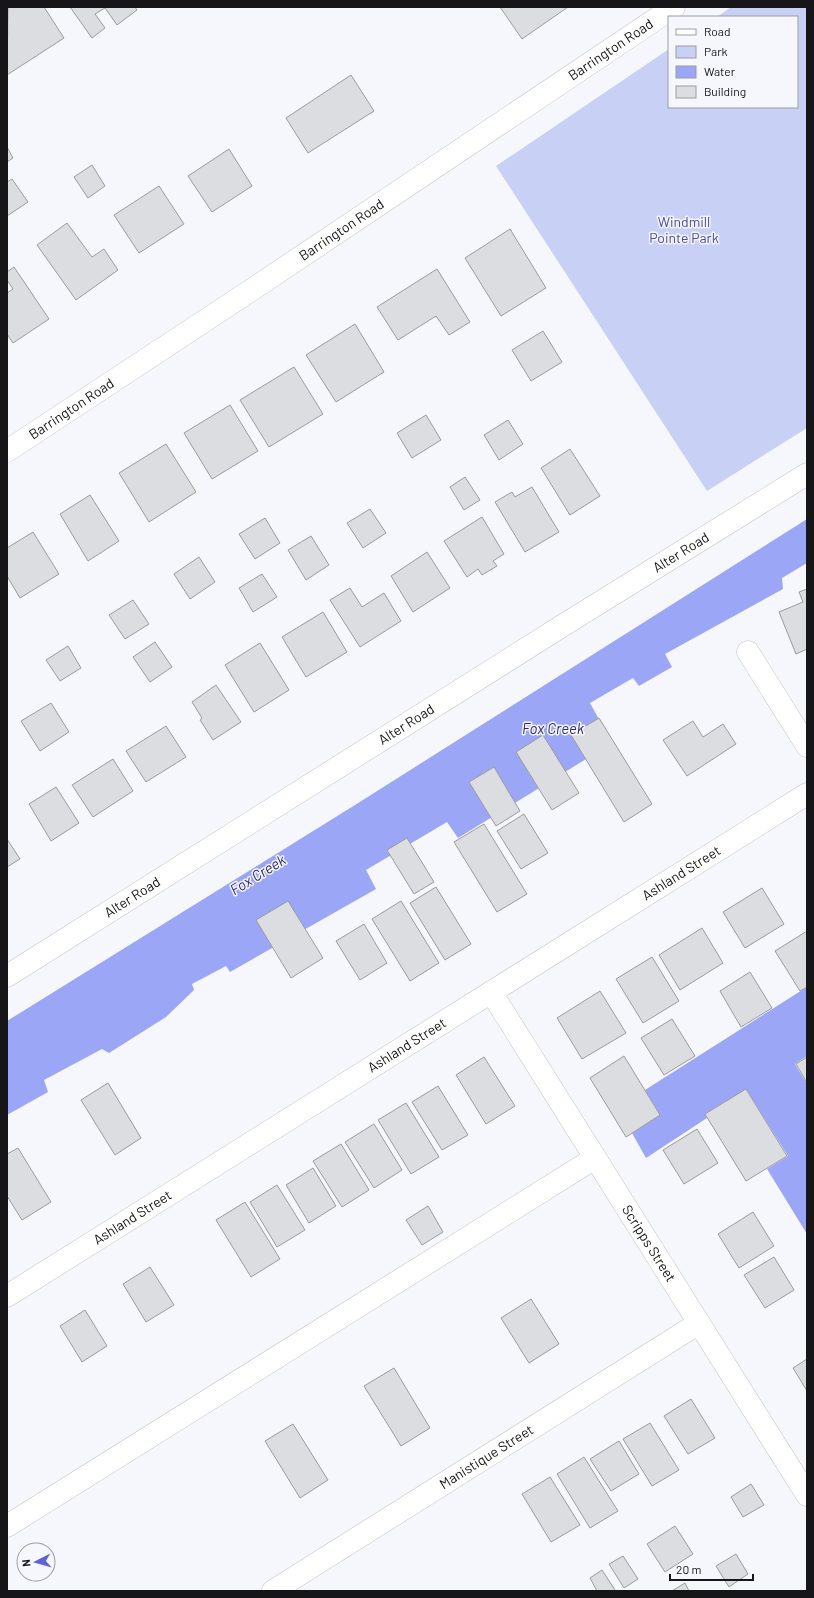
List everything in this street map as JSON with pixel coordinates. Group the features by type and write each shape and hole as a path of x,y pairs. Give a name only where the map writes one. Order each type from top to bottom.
{"street":[{"name":"Barrington Road","path":"7,451 250,291 674,7"},
{"name":"Alter Road","path":"7,976 562,626 807,474"},
{"path":"748,652 807,746"},
{"name":"Ashland Street","path":"7,1296 807,794"},
{"name":"Scripps Street","path":"491,992 807,1495"},
{"path":"7,1526 595,1158"},
{"name":"Manistique Street","path":"273,1591 699,1323"}],"green space":[{"name":"Windmill Pointe Park","path":"731,7 807,7 807,428 707,491 496,166 668,50 668,108 798,108 798,16 718,16"}],"water":[{"name":"Fox Creek","path":"807,519 807,563 782,578 783,589 665,654 672,667 639,686 633,678 590,703 612,743 458,838 447,822 366,870 376,889 230,972 226,966 192,984 194,990 166,1017 109,1053 102,1049 44,1080 48,1092 7,1115 7,1021 355,805"},
{"path":"807,987 807,1056 795,1064 807,1084 807,1234 767,1169 788,1156 746,1089 705,1114 707,1118 646,1158 632,1133 660,1115 645,1090"}],"building":[{"path":"8,7 44,7 64,38 7,75"},
{"path":"70,7 135,7 137,10 117,25 105,8 95,14 105,28 92,38"},
{"path":"500,7 568,7 522,39"},
{"path":"351,75 374,111 308,153 286,118"},
{"path":"7,147 13,158 7,162"},
{"path":"229,149 252,186 212,212 188,176"},
{"path":"92,165 105,186 88,198 74,177"},
{"path":"12,179 28,202 7,216 7,182"},
{"path":"159,186 184,224 139,253 114,215"},
{"path":"67,223 92,257 104,249 118,270 76,300 37,245"},
{"path":"510,229 546,288 501,316 465,258"},
{"path":"14,267 49,319 13,343 7,334 7,293 13,289 7,280 7,272"},
{"path":"437,269 470,322 449,335 436,316 398,340 377,307"},
{"path":"355,324 384,372 336,402 306,355"},
{"path":"543,331 562,362 531,381 512,350"},
{"path":"294,367 323,414 269,447 240,400"},
{"path":"230,405 258,451 212,479 184,433"},
{"path":"426,415 441,440 412,458 397,433"},
{"path":"508,420 523,444 499,460 484,435"},
{"path":"166,444 196,492 149,522 119,473"},
{"path":"570,449 600,496 570,515 541,468"},
{"path":"465,477 480,500 464,510 450,487"},
{"path":"532,487 559,532 525,552 495,502 512,492 515,497"},
{"path":"90,495 119,541 88,561 60,514"},
{"path":"370,509 386,533 363,548 347,523"},
{"path":"482,517 504,554 493,561 497,566 482,575 478,569 467,577 444,541"},
{"path":"265,518 280,543 255,559 239,534"},
{"path":"33,532 59,574 20,598 7,576 7,548"},
{"path":"311,536 329,565 306,580 288,550"},
{"path":"427,552 450,588 413,612 391,576"},
{"path":"199,557 215,582 190,599 174,574"},
{"path":"262,574 277,597 253,612 239,588"},
{"path":"350,588 362,607 384,593 401,621 360,647 330,600"},
{"path":"807,589 807,649 796,654 779,612 803,602 799,592"},
{"path":"133,600 149,624 125,639 109,615"},
{"path":"323,612 347,652 306,677 282,637"},
{"path":"155,642 172,667 150,682 133,657"},
{"path":"260,643 289,690 254,712 225,665"},
{"path":"68,646 81,668 60,681 46,660"},
{"path":"216,685 241,722 213,740 200,720 202,718 192,702"},
{"path":"51,703 69,732 40,751 21,721"},
{"path":"599,718 652,804 624,822 571,735"},
{"path":"693,721 703,737 723,724 736,744 687,776 663,740"},
{"path":"166,726 186,757 146,782 126,751"},
{"path":"543,735 579,793 552,810 516,752"},
{"path":"113,759 133,791 93,817 72,785"},
{"path":"494,767 520,811 496,826 469,782"},
{"path":"56,787 79,823 51,841 29,804"},
{"path":"524,814 548,853 521,869 497,831"},
{"path":"484,824 527,894 497,912 454,842"},
{"path":"407,838 434,882 414,894 387,850"},
{"path":"7,839 20,859 7,867"},
{"path":"436,887 471,944 445,960 410,903"},
{"path":"762,888 784,924 745,948 723,912"},
{"path":"288,901 323,958 291,978 256,920"},
{"path":"401,901 439,963 410,981 372,919"},
{"path":"364,924 387,963 360,980 336,941"},
{"path":"702,928 723,963 680,990 659,955"},
{"path":"807,931 807,987 800,991 775,951"},
{"path":"652,957 679,1001 643,1023 616,979"},
{"path":"750,972 772,1008 741,1027 720,991"},
{"path":"600,991 626,1033 582,1059 557,1018"},
{"path":"672,1019 695,1056 664,1075 641,1038"},
{"path":"624,1056 660,1115 626,1137 590,1078"},
{"path":"484,1057 515,1106 486,1124 456,1075"},
{"path":"807,1057 807,1083 796,1064"},
{"path":"108,1083 141,1138 115,1155 81,1100"},
{"path":"438,1086 468,1135 442,1150 412,1102"},
{"path":"746,1089 787,1156 746,1181 705,1114"},
{"path":"406,1103 439,1157 411,1174 378,1120"},
{"path":"374,1124 402,1170 374,1188 345,1142"},
{"path":"697,1129 718,1163 684,1184 663,1150"},
{"path":"341,1144 369,1190 342,1207 313,1161"},
{"path":"18,1148 51,1202 22,1220 7,1196 7,1154"},
{"path":"313,1168 336,1206 309,1223 286,1185"},
{"path":"277,1185 305,1230 277,1247 250,1202"},
{"path":"245,1202 280,1259 251,1277 216,1220"},
{"path":"428,1206 443,1232 422,1245 406,1220"},
{"path":"753,1212 774,1246 739,1268 718,1234"},
{"path":"774,1257 794,1290 765,1308 744,1275"},
{"path":"150,1267 174,1305 146,1322 123,1284"},
{"path":"531,1299 559,1344 529,1363 501,1318"},
{"path":"85,1310 107,1346 82,1362 60,1326"},
{"path":"807,1359 807,1391 793,1368"},
{"path":"394,1368 430,1428 401,1446 364,1386"},
{"path":"691,1399 715,1438 688,1454 664,1416"},
{"path":"650,1423 679,1470 652,1486 623,1439"},
{"path":"293,1424 328,1480 300,1498 265,1441"},
{"path":"619,1441 639,1474 611,1491 590,1459"},
{"path":"584,1457 618,1511 590,1528 557,1474"},
{"path":"550,1477 580,1525 551,1542 522,1494"},
{"path":"751,1484 764,1505 743,1517 731,1497"},
{"path":"675,1526 693,1554 665,1572 647,1544"},
{"path":"736,1554 748,1574 729,1587 716,1566"},
{"path":"623,1556 638,1579 624,1588 609,1564"},
{"path":"602,1570 615,1590 614,1591 597,1591 590,1578"},
{"path":"685,1583 689,1591 672,1591"}]}
